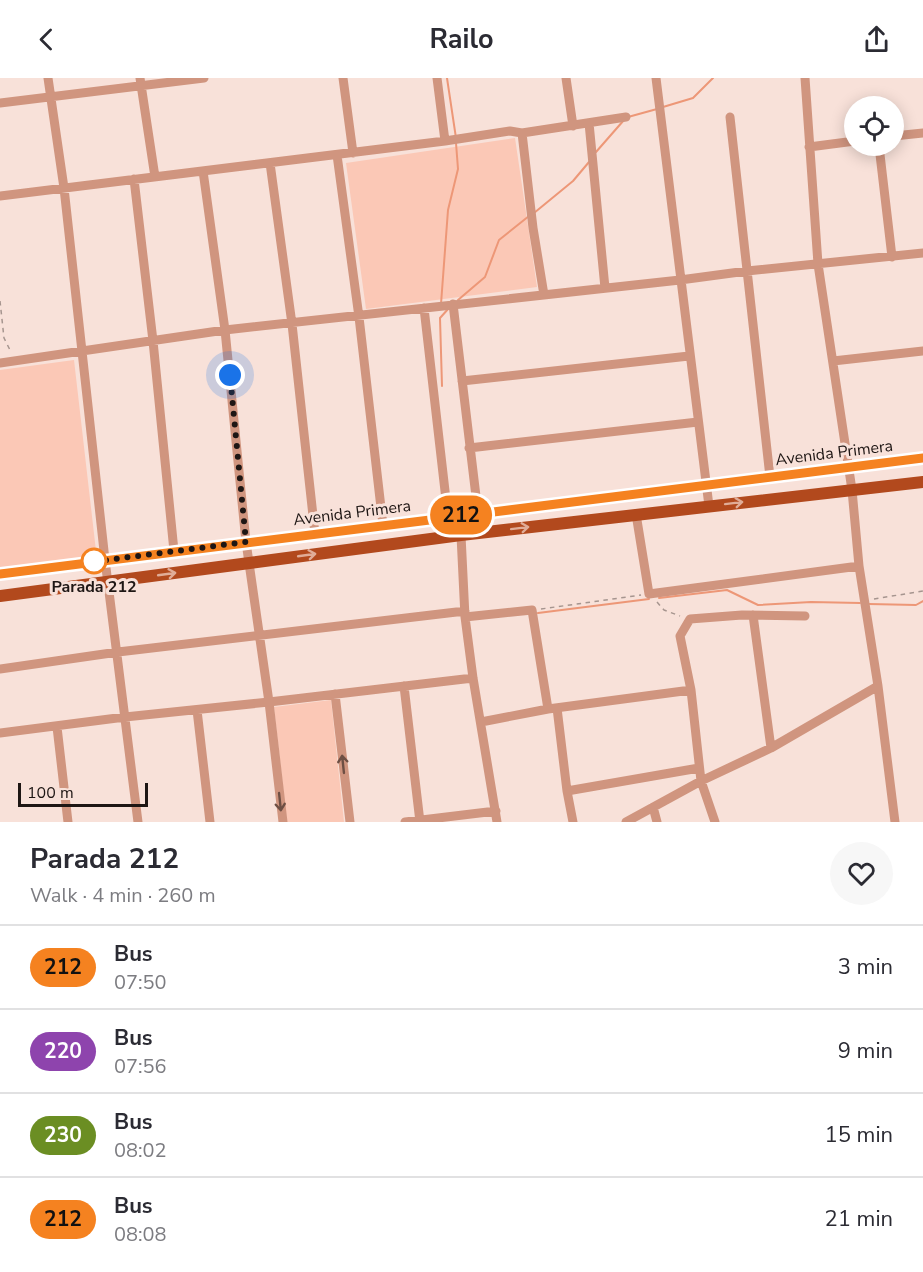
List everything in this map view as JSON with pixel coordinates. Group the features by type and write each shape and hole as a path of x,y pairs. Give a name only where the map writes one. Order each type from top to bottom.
{"main road":[{"name":"Avenida Primera","path":"0,574 923,458"},
{"path":"0,596 461,535 923,482"}],"street":[{"path":"48,78 64,188 105,560 138,822"},
{"path":"0,103 140,82 204,78"},
{"path":"343,78 353,153"},
{"path":"437,78 446,141"},
{"path":"566,78 573,126"},
{"path":"656,78 709,506"},
{"path":"805,78 818,264 852,490 859,566 878,686 895,822"},
{"path":"140,82 155,177"},
{"path":"0,196 353,153 510,131 522,134 626,117"},
{"path":"730,117 770,477"},
{"path":"589,123 605,288"},
{"path":"904,135 923,133"},
{"path":"522,134 533,228 544,295"},
{"path":"809,147 844,142"},
{"path":"337,155 359,317 382,525"},
{"path":"880,156 892,256"},
{"path":"270,163 292,324 315,534"},
{"path":"203,171 225,330 246,542 269,702 282,822"},
{"path":"134,179 174,551"},
{"path":"0,363 225,330 923,253"},
{"path":"453,304 478,513"},
{"path":"424,308 454,516 461,535 465,614 473,678 497,822"},
{"path":"833,361 923,351"},
{"path":"462,381 689,356"},
{"path":"469,448 698,422"},
{"path":"636,514 650,594 859,566"},
{"path":"0,669 260,635 465,614 532,610 573,822"},
{"path":"753,615 771,748"},
{"path":"715,822 701,781 691,690 680,636 690,619 753,615 805,616"},
{"path":"0,733 473,678"},
{"path":"404,686 420,821"},
{"path":"626,822 701,781 771,748 878,686"},
{"path":"481,722 552,708 691,690"},
{"path":"335,694 350,822"},
{"path":"197,710 210,822"},
{"path":"57,727 68,822"},
{"path":"567,791 699,768"},
{"path":"653,807 657,822"},
{"path":"405,822 496,811"}],"path":[{"path":"0,301 4,338 8,349 21,361"},
{"path":"864,600 923,591"},
{"path":"532,610 650,594 664,610 690,619"}],"shaded area":[{"path":"515,138 537,287 366,309 346,163"},
{"path":"74,360 96,551 90,559 0,572 0,370"},
{"path":"331,700 344,822 287,822 274,707"}],"waterway":[{"path":"447,78 456,138"},
{"path":"663,107 693,98 713,78"},
{"path":"628,117 657,109"},
{"path":"596,152 624,120"},
{"path":"441,304 448,210 458,169 456,143"},
{"path":"534,213 573,181 589,162"},
{"path":"458,300 485,277 499,240 529,216"},
{"path":"442,386 440,318 449,308"},
{"path":"659,598 727,590 758,605 811,602 860,603"},
{"path":"538,613 649,599"},
{"path":"869,604 916,605 923,601"}],"bus line":[{"name":"212","path":"0,574 923,458"}],"place":[{"name":"Parada 212","path":"94,561"}],"route":[{"path":"94,561 84,563 246,542 230,375"}]}
